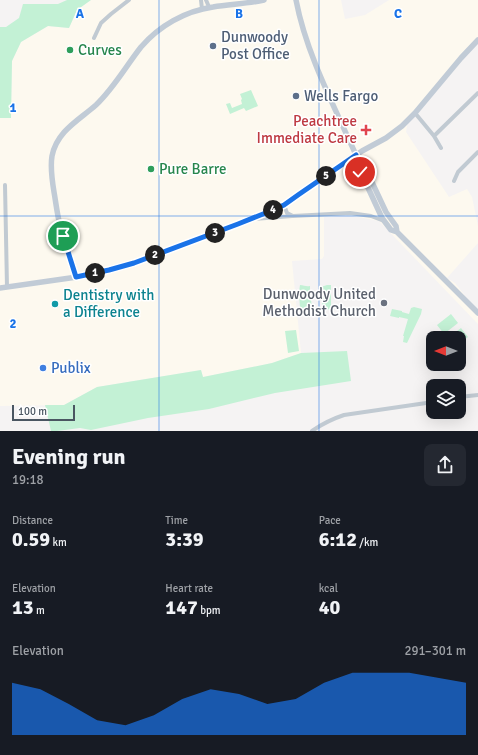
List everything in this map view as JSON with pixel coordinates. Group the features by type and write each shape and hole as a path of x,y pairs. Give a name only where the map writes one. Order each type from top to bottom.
{"street":[{"path":"94,38 101,24 129,0"},
{"path":"201,0 202,9"},
{"path":"206,0 209,7"},
{"path":"76,277 60,223 53,187 51,165 54,149 63,133 96,105 141,47 152,36 172,21 209,7 264,0"},
{"path":"296,0 315,61 356,155 358,166 384,221 391,230 397,232 478,313"},
{"path":"0,288 76,277 134,263 284,205 356,155 392,134 415,113 478,40"},
{"path":"434,136 478,93"},
{"path":"415,113 434,136 440,148"},
{"path":"454,181 458,172 478,152"},
{"path":"356,155 362,161 386,212 396,226 397,232"},
{"path":"5,185 7,287"},
{"path":"284,205 287,213 292,216"},
{"path":"371,216 377,207"},
{"path":"251,219 350,213 371,216 384,221"},
{"path":"466,396 478,395"},
{"path":"312,431 333,418 344,415 426,403"}],"shaded area":[{"path":"91,0 341,0 345,19 365,15 389,0 478,0 478,40 468,48 452,73 419,106 408,120 406,132 449,197 467,189 472,197 478,226 478,243 447,278 455,283 478,312 478,324 379,221 348,215 324,217 324,256 322,259 292,261 301,353 272,363 203,377 201,370 97,387 64,405 0,406 0,118 11,118 12,61 21,42 48,26 69,28 77,10"}],"green space":[{"path":"67,0 91,0 77,10 69,28 48,26 21,42 12,61 11,118 0,118 0,27 6,27 19,18 23,4 58,4"},
{"path":"251,90 258,106 246,111 244,108 230,114 226,104 230,103 232,108 242,104 240,94"},
{"path":"300,285 310,286 312,310 304,310 300,308"},
{"path":"331,285 331,308 322,311 323,296 321,287"},
{"path":"414,307 422,309 421,314 407,343 403,342 403,336 408,319 390,316 392,309 409,314 411,308"},
{"path":"451,314 458,323 448,331 442,331 437,325"},
{"path":"296,330 299,351 288,353 285,331"},
{"path":"347,351 351,381 275,393 209,409 148,418 91,430 80,428 51,431 45,405 64,405 97,387 201,370 203,377 272,363 301,353"}],"place":[{"name":"Dunwoody Post Office","path":"213,46"},
{"name":"Curves","path":"70,50"},
{"name":"Wells Fargo","path":"296,96"},
{"name":"Peachtree Immediate Care","path":"366,130"},
{"name":"Pure Barre","path":"151,169"},
{"name":"Dunwoody United Methodist Church","path":"384,303"},
{"name":"Dentistry with a Difference","path":"55,304"},
{"name":"Publix","path":"43,368"}],"route":[{"path":"63,236 76,277 84,276 134,263 273,210 284,205 356,155 360,172"}]}
